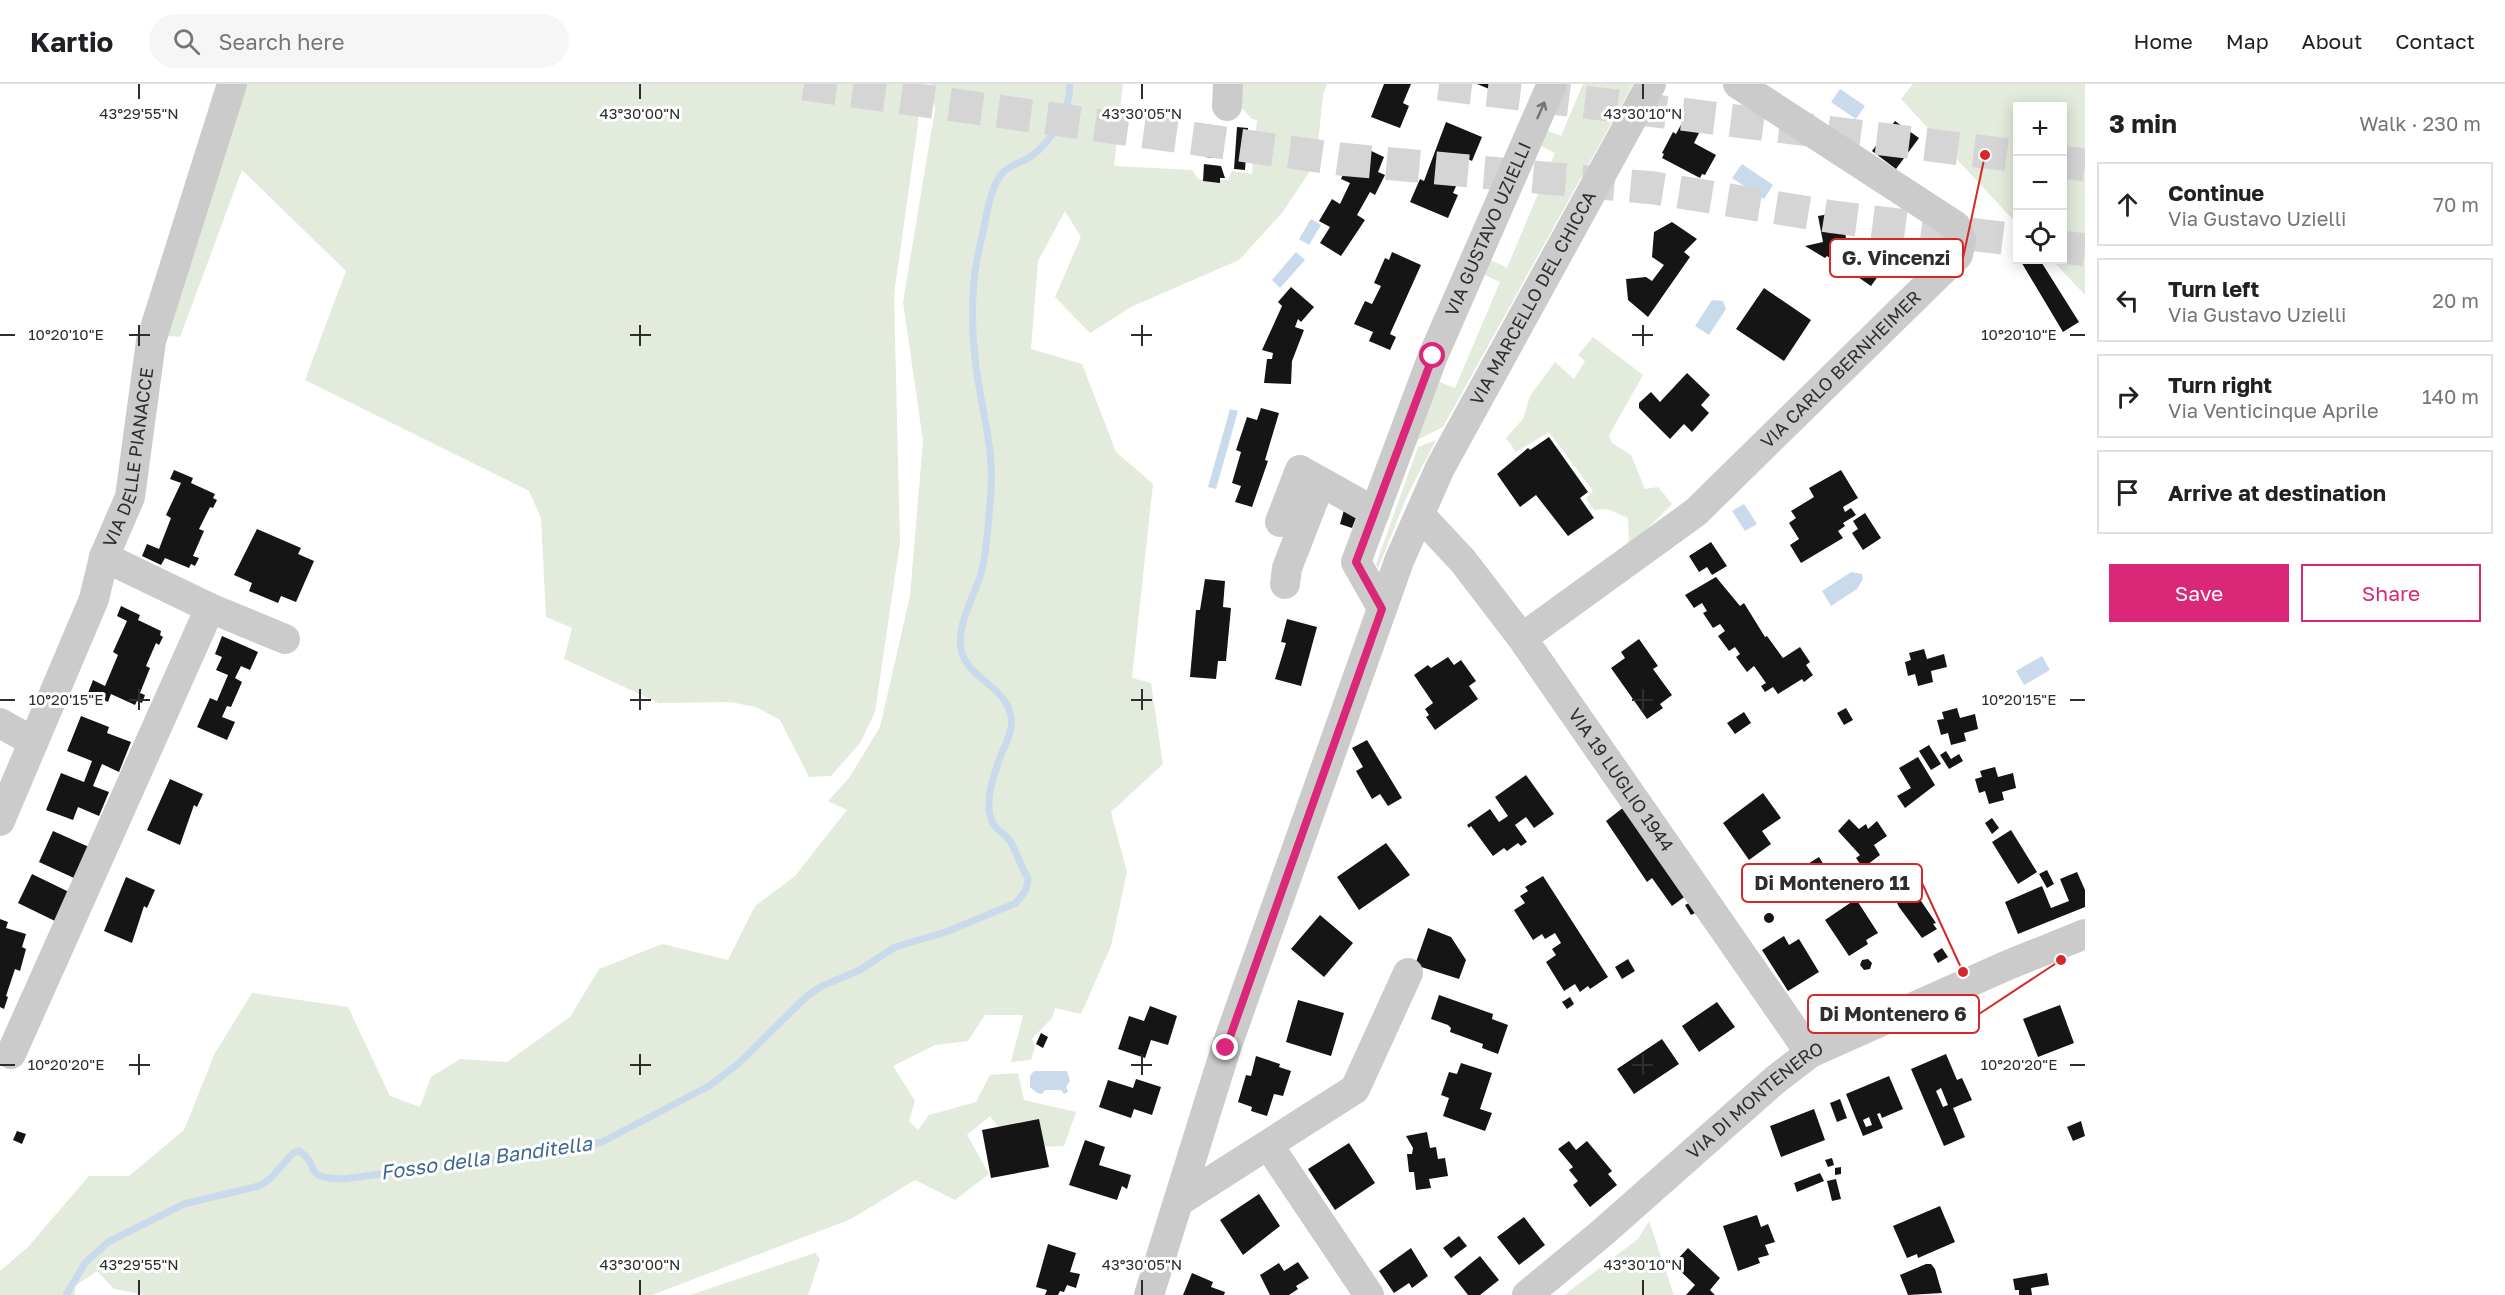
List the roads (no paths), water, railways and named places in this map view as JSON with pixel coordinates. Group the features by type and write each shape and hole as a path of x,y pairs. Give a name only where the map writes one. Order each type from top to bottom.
{"street":[{"name":"VIA DELLE PIANACCE","path":"0,821 94,598 104,557 130,497 151,341 232,84"},
{"name":"VIA GUSTAVO UZIELLI","path":"1382,609 1356,562 1433,356 1552,84"},
{"name":"VIA MARCELLO DEL CHICCA","path":"1149,1295 1181,1200 1226,1048 1399,561 1440,468 1651,84"},
{"name":"VIA CARLO BERNHEIMER","path":"1522,638 1696,512 1958,255 1961,240 1956,226 1738,84"},
{"path":"1285,584 1297,510 1300,470 1375,512"},
{"name":"VIA 19 LUGLIO 1944","path":"1420,515 1463,561 1522,638 1700,903 1721,940 1810,1053"},
{"path":"104,557 210,608 285,639"},
{"path":"13,1055 210,608"},
{"path":"0,723 32,741"},
{"name":"VIA DI MONTENERO","path":"1527,1295 1602,1233 1775,1080 1810,1053 2008,965 2085,934"},
{"path":"1181,1200 1356,1089 1408,973"},
{"path":"1269,1146 1369,1295"}],"water":[{"path":"1840,89 1865,106 1856,119 1831,102"},
{"path":"1742,164 1773,185 1764,199 1732,178"},
{"path":"1311,219 1321,225 1309,245 1299,239"},
{"path":"1296,252 1305,260 1280,288 1272,280"},
{"path":"1712,300 1723,301 1726,309 1709,335 1695,326"},
{"path":"1230,409 1238,411 1216,489 1208,487"},
{"path":"1744,504 1757,524 1745,531 1732,511"},
{"path":"1851,572 1862,574 1863,579 1857,589 1831,606 1822,591"},
{"path":"2042,656 2050,670 2024,685 2016,671"},
{"path":"1034,1071 1067,1071 1070,1081 1066,1087 1068,1092 1064,1094 1061,1090 1045,1090 1042,1094 1037,1093 1030,1087 1030,1076"}],"waterway":[{"name":"Fosso della Banditella","path":"66,1295 85,1263 108,1242 184,1204 259,1186 270,1179 293,1153 299,1151 310,1162 316,1173 329,1178 343,1179 554,1151 602,1142 709,1086 738,1064 807,996 822,986 860,970 895,947 946,932 1016,903 1026,890 1028,878 1010,841 994,825 989,809 993,780 1007,741 1011,716 1002,697 970,668 961,649 960,639 964,619 984,562 991,487 989,444 974,351 973,295 977,258 996,183 1007,169 1030,157 1046,143 1063,115 1070,84"}],"tunnel":[{"path":"804,84 1339,159 1654,188 1834,217 2013,239"},
{"path":"1439,84 2013,155"},
{"path":"2067,163 2085,165"},
{"path":"2067,248 2085,250"}],"place":[{"name":"G. Vincenzi","path":"1985,155"},
{"name":"Di Montenero 6","path":"2061,960"},
{"name":"Di Montenero 11","path":"1963,972"}]}
